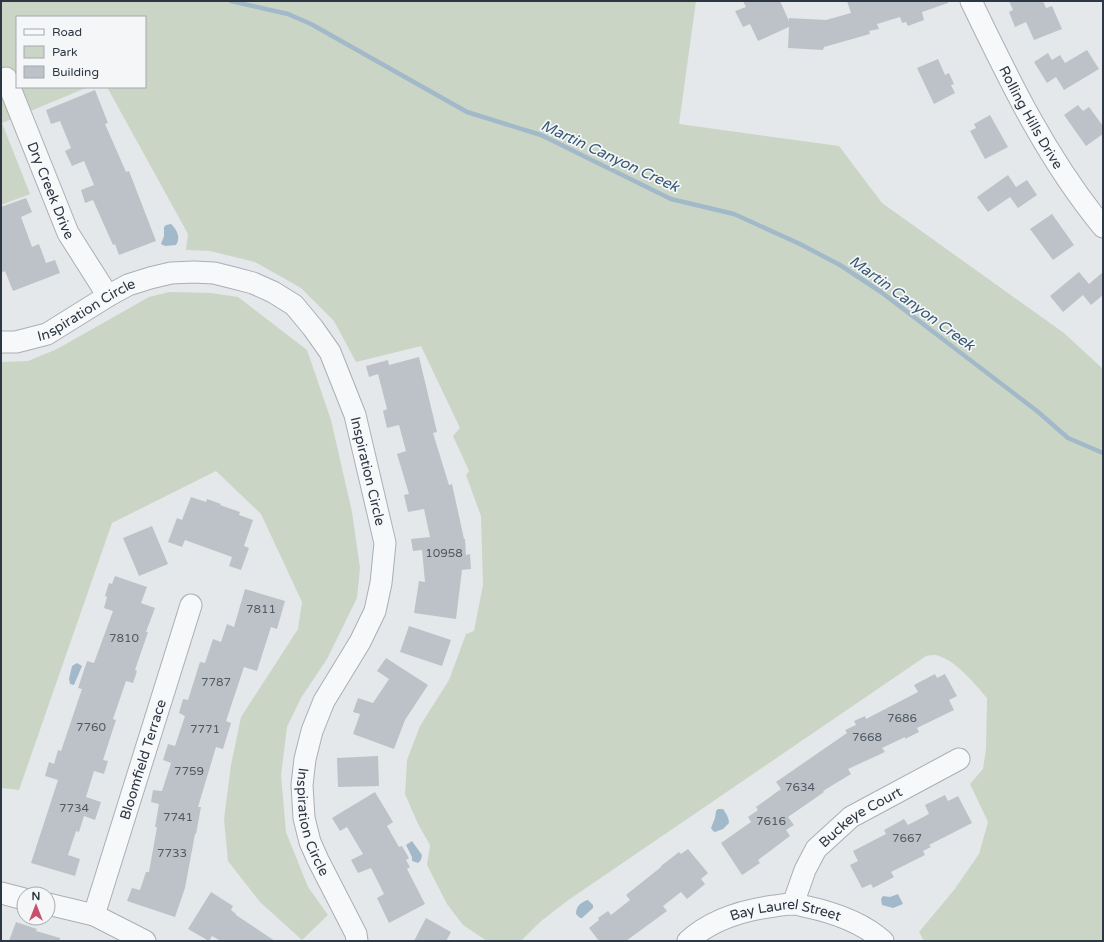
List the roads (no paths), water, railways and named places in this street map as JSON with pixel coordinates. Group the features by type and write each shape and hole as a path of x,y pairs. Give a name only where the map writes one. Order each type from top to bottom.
{"street":[{"name":"Rolling Hills Drive","path":"971,1 1039,136 1087,208 1103,227"},
{"name":"Dry Creek Drive","path":"6,78 68,233 108,296"},
{"name":"Inspiration Circle","path":"1,342 16,342 47,334 128,285 171,273 194,272 214,273 234,278 253,283 273,292 294,305 314,328 330,352 355,415 385,543 381,583 375,611 360,642 324,701 312,731 305,760 302,785 304,818 310,842 356,934 357,941"},
{"name":"Bloomfield Terrace","path":"94,915 191,605"},
{"name":"Buckeye Court","path":"793,904 805,870 816,849 851,817 959,759"},
{"path":"1,893 16,897"},
{"name":"Bay Laurel Street","path":"688,941 712,923 753,908 793,904 818,909 845,918 866,928 883,941"},
{"path":"56,906 94,915 145,941"}],"water":[{"path":"171,224 178,234 178,239 176,245 165,246 161,244 164,236 164,227"},
{"path":"77,663 82,666 74,685 70,684 69,679 72,666"},
{"path":"718,809 723,809 729,823 723,829 715,832 711,828"},
{"path":"412,841 422,855 421,860 418,863 412,861 412,857 406,845"},
{"path":"898,894 903,904 893,908 882,905 881,899 883,896 890,897"},
{"path":"588,900 593,905 593,908 582,918 580,918 576,914 577,909 581,903"}],"waterway":[{"name":"Martin Canyon Creek","path":"231,1 288,14 311,24 467,112 541,135 671,199 734,214 800,244 840,265 881,292 1037,411 1068,438 1103,453"}]}
